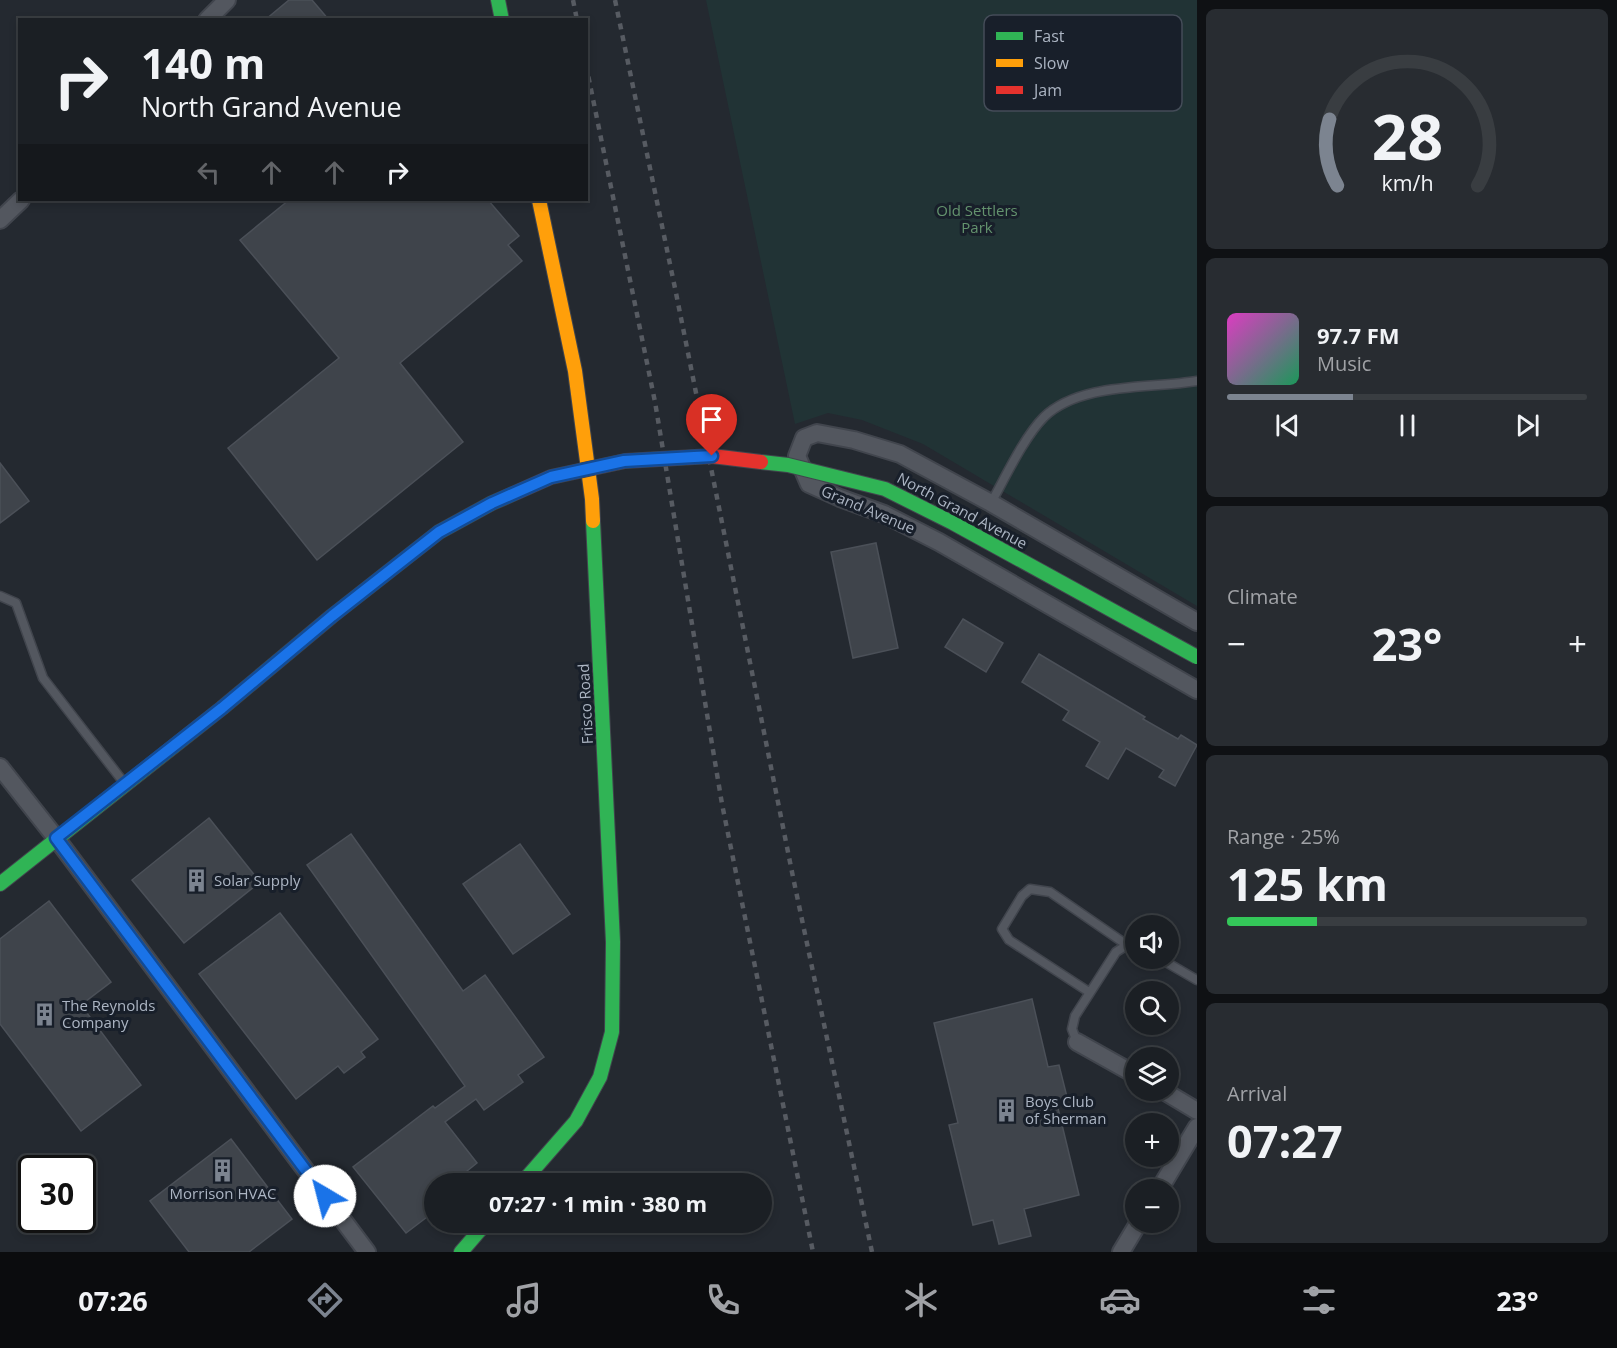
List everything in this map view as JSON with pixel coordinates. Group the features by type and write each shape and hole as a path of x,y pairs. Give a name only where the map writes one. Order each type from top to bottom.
{"main road":[{"path":"498,0 502,18"},
{"name":"Frisco Road","path":"531,1173 576,1121 600,1077 612,1032 613,942 592,499 574,371 539,201"},
{"name":"North Grand Avenue","path":"0,884 439,532 492,503 551,477 624,461 712,456 788,465 885,489 953,523 1197,657"},
{"path":"461,1252 477,1233"}],"street":[{"path":"209,18 227,0"},
{"path":"0,220 20,201"},
{"name":"Grand Avenue","path":"1197,622 991,503 900,454 854,440 817,433 804,438 797,456 809,484 884,514 939,542 1197,690"},
{"path":"0,767 56,838 367,1252"},
{"path":"1077,1042 1125,1069"},
{"path":"1179,1100 1197,1111"},
{"path":"1166,1179 1197,1127"},
{"path":"1121,1252 1132,1233"}],"lane":[{"path":"991,503 1029,436 1044,417 1069,400 1091,392 1197,381"},
{"path":"0,596 16,603 43,678 125,784"},
{"path":"1089,992 1009,940 1002,929 1022,896 1030,889 1050,892 1125,942"},
{"path":"1077,1042 1072,1029 1075,1016 1116,952 1125,948"},
{"path":"1178,969 1197,980"}],"green space":[{"name":"Old Settlers Park","path":"706,0 1197,0 1197,606 923,444 862,420 828,413 795,424"}],"building":[{"path":"289,0 312,0 327,18 267,18"},
{"path":"288,201 489,201 519,236 508,245 522,261 400,363 463,442 317,560 228,448 339,358 240,240"},
{"path":"0,463 29,501 0,523"},
{"path":"876,543 898,648 853,658 831,552"},
{"path":"963,619 1003,643 986,672 945,647"},
{"path":"1039,654 1145,717 1143,719 1178,739 1181,735 1197,745 1175,786 1159,777 1164,770 1126,748 1108,779 1086,766 1100,742 1063,720 1069,711 1022,682"},
{"name":"Solar Supply","path":"209,818 260,882 184,943 132,880"},
{"path":"351,834 463,991 485,975 544,1057 518,1075 523,1082 484,1110 476,1099 445,1122 477,1163 465,1173 424,1173 424,1219 406,1233 353,1167 433,1106 435,1108 465,1086 307,865"},
{"path":"520,844 570,914 513,954 463,884"},
{"name":"The Reynolds Company","path":"49,901 111,982 81,1005 141,1085 81,1131 0,1024 0,939"},
{"path":"280,913 378,1039 361,1052 365,1057 344,1073 338,1066 296,1099 199,974"},
{"name":"Boys Club of Sherman","path":"1032,999 1048,1067 1059,1065 1067,1097 1056,1100 1079,1195 1024,1209 1031,1236 999,1244 993,1220 973,1225 949,1125 958,1123 934,1023"},
{"name":"Morrison HVAC","path":"231,1139 292,1219 249,1252 189,1252 150,1201"}],"railway":[{"path":"573,0 577,18"},
{"path":"615,0 793,877 872,1252"},
{"path":"588,75 655,402 722,804 813,1252"}],"traffic: fast":[{"path":"498,0 502,18"},
{"path":"761,462 788,465 885,489 953,523 1197,657"},
{"path":"222,708 332,616 439,532 515,493"},
{"path":"531,1173 576,1121 600,1077 612,1032 613,942 593,521"},
{"path":"0,884 222,708"},
{"path":"461,1252 477,1233"}],"traffic: slow":[{"path":"539,201 575,371 593,521"}],"traffic: jam":[{"path":"515,493 551,477 625,461 712,456 761,462"}],"place":[{"name":"Solar Supply","path":"196,881"},
{"name":"The Reynolds Company","path":"44,1015"},
{"name":"Boys Club of Sherman","path":"1007,1111"},
{"name":"Morrison HVAC","path":"223,1170"}],"route":[{"path":"325,1196 56,838 222,708 332,616 439,532 492,503 551,477 624,461 712,456"}]}
